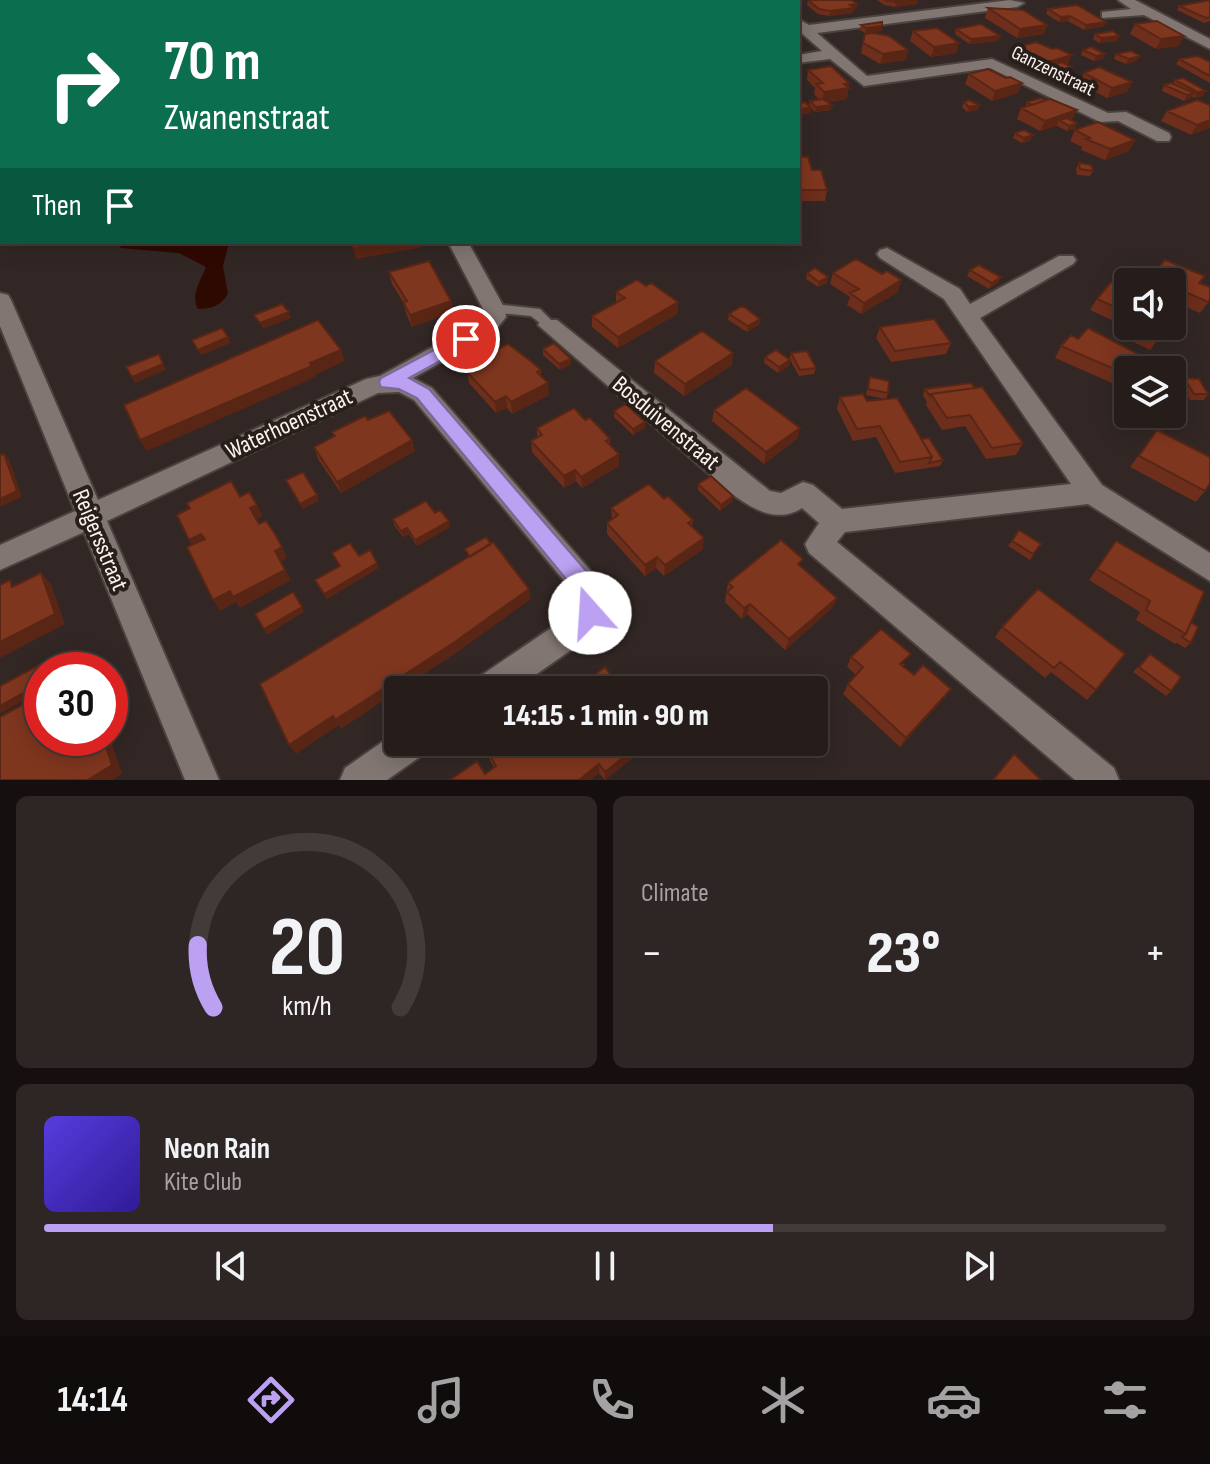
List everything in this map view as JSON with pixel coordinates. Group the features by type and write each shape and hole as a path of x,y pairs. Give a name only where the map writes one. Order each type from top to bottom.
{"street":[{"name":"Ganzenstraat","path":"802,27 1017,3"},
{"path":"1107,15 1141,4 1210,45"},
{"name":"Ganzenstraat","path":"802,27 864,81 992,63 1106,119 1120,115 1163,137"},
{"path":"800,59 834,54"},
{"path":"459,244 494,309"},
{"path":"887,254 952,294 1092,493 1210,568"},
{"path":"968,315 1066,260"},
{"name":"Reigersstraat","path":"0,300 202,780"},
{"name":"Waterhoenstraat","path":"0,558 374,385 388,382 486,327 495,317 494,309"},
{"name":"Bosduivenstraat","path":"549,325 763,501 784,505 803,493 837,521"},
{"path":"388,382 402,383 423,394 580,579 591,600 587,621 507,676"},
{"path":"1092,493 837,521 819,544 1102,780"},
{"path":"357,780 392,756"}],"lane":[{"name":"Bosduivenstraat","path":"494,309 535,312 549,325"}],"shaded area":[{"path":"123,244 228,244 223,266 228,294 215,306 198,309 196,293 206,267 179,253 120,248"}],"building":[{"path":"808,0 852,0 857,4 850,5 854,8 830,11 819,9"},
{"path":"1210,0 1210,17 1206,18 1179,6"},
{"path":"1077,5 1106,22 1086,25 1048,9"},
{"path":"988,8 1023,10 1047,25 1020,29"},
{"path":"1157,21 1184,36 1161,39 1135,24"},
{"path":"882,22 882,26 866,28 861,25"},
{"path":"981,24 1000,36 971,39 956,29"},
{"path":"937,28 959,43 934,47 913,31"},
{"path":"1113,31 1119,36 1101,38 1095,34"},
{"path":"865,34 889,36 908,50 883,54 863,43"},
{"path":"1036,42 1072,55 1048,62 1017,47"},
{"path":"1091,47 1105,54 1096,56 1083,50"},
{"path":"1131,51 1140,56 1129,59 1116,54"},
{"path":"1198,56 1210,62 1210,76 1179,59"},
{"path":"1062,62 1071,67 1059,71 1049,66"},
{"path":"831,66 849,83 844,84 849,88 824,92 816,84 823,83 808,70"},
{"path":"1099,67 1132,82 1112,88 1084,73"},
{"path":"988,69 1022,83 995,91 969,74"},
{"path":"1183,78 1206,91 1197,92 1175,80"},
{"path":"1171,83 1194,93 1187,95 1164,85"},
{"path":"1041,98 1046,100 1032,105 1027,102"},
{"path":"823,99 832,105 816,107 810,101"},
{"path":"1050,99 1077,110 1045,121 1021,108"},
{"path":"969,100 979,105 969,107 964,102"},
{"path":"1197,100 1210,105 1210,120 1197,125 1167,111"},
{"path":"805,102 811,108 800,109 800,103"},
{"path":"1067,118 1077,123 1069,126 1059,120"},
{"path":"1098,122 1135,140 1110,149 1086,139 1090,138 1075,130"},
{"path":"1024,130 1033,135 1024,138 1015,133"},
{"path":"800,157 808,157 812,170 821,170 827,190 800,190"},
{"path":"1079,163 1091,165 1093,171 1080,169"},
{"path":"352,244 376,244 353,248"},
{"path":"856,259 882,274 887,271 901,280 864,303 850,293 859,289 833,273"},
{"path":"1165,260 1185,268 1158,268"},
{"path":"429,261 451,301 410,315 403,302 407,301 389,272"},
{"path":"979,265 1001,277 992,283 970,270"},
{"path":"815,268 828,277 819,282 807,273"},
{"path":"1186,268 1205,276 1199,283 1210,287 1208,302 1186,292"},
{"path":"637,280 646,286 651,283 678,302 618,337 592,316 625,298 616,292"},
{"path":"1111,282 1114,283 1114,307 1097,299"},
{"path":"282,304 289,312 260,323 254,315"},
{"path":"742,306 760,319 748,326 729,314"},
{"path":"934,319 951,343 895,351 880,327"},
{"path":"318,320 341,350 310,363 312,366 140,440 124,405"},
{"path":"222,328 228,337 198,350 192,340"},
{"path":"1088,328 1142,356 1114,356 1114,369 1061,346 1071,335 1078,339"},
{"path":"702,331 733,353 685,384 655,361"},
{"path":"554,343 571,359 559,364 543,349"},
{"path":"508,344 541,370 537,372 548,383 511,402 506,396 495,402 467,372 478,367 473,361"},
{"path":"776,350 790,360 779,367 765,357"},
{"path":"807,351 816,368 800,370 791,353"},
{"path":"159,354 163,364 132,377 126,367"},
{"path":"870,377 889,381 888,393 868,389"},
{"path":"1186,378 1199,379 1208,394 1194,394"},
{"path":"971,383 975,388 930,396 925,389"},
{"path":"982,387 1023,443 992,448 970,415 947,418 931,394"},
{"path":"746,388 800,428 766,452 714,410"},
{"path":"863,394 867,401 897,398 932,457 900,462 880,426 857,429 840,397"},
{"path":"626,404 645,422 633,429 614,411"},
{"path":"574,408 585,420 590,418 601,429 610,439 606,441 619,454 581,477 575,470 564,476 531,441 542,435 537,428"},
{"path":"389,411 412,440 337,482 314,447 335,436 332,432 365,416 368,420"},
{"path":"1157,430 1210,457 1210,483 1205,491 1139,456"},
{"path":"929,438 943,460 929,463 932,457 921,439"},
{"path":"4,454 17,491 0,499 0,455"},
{"path":"303,472 317,495 300,504 286,480"},
{"path":"711,476 733,496 721,505 698,484"},
{"path":"231,481 240,497 249,492 257,505 250,508 259,524 266,521 275,534 282,547 275,551 285,570 233,597 230,591 213,600 187,547 205,539 201,534 189,540 177,515 190,508 187,503"},
{"path":"649,484 664,499 668,496 693,520 688,523 704,538 665,565 657,557 645,565 607,523 618,515 611,508"},
{"path":"426,501 435,513 440,510 449,521 415,540 407,528 401,531 393,519"},
{"path":"1019,530 1041,544 1033,554 1012,541"},
{"path":"486,537 491,544 470,557 465,549"},
{"path":"781,540 803,559 798,564 837,598 789,639 750,604 744,608 727,592 733,587 728,583"},
{"path":"1116,541 1204,592 1186,634 1146,610 1150,601 1097,569"},
{"path":"493,542 529,589 402,676 384,676 384,688 289,745 260,684"},
{"path":"350,543 359,556 370,550 377,563 324,594 315,580 340,566 332,553"},
{"path":"41,573 55,614 0,642 0,585 10,580 12,587"},
{"path":"1038,589 1125,654 1096,690 1060,662 1054,668 1002,627"},
{"path":"293,592 302,607 264,629 255,614"},
{"path":"1191,622 1198,627 1191,643 1182,637"},
{"path":"881,629 911,654 900,664 914,675 923,665 951,689 906,738 848,684 863,667 851,657"},
{"path":"1150,654 1181,677 1171,691 1139,667"},
{"path":"605,667 612,676 593,676"},
{"path":"24,673 24,693 0,706 0,686"},
{"path":"24,704 24,756 109,756 112,765 88,780 0,780 0,717"},
{"path":"1014,754 1041,780 993,780"},
{"path":"490,756 625,756 605,772 599,764 579,780 450,780 477,761 485,774 496,766"}],"route":[{"path":"466,339 388,382 414,387 423,394 580,579 591,600 590,613"}]}
